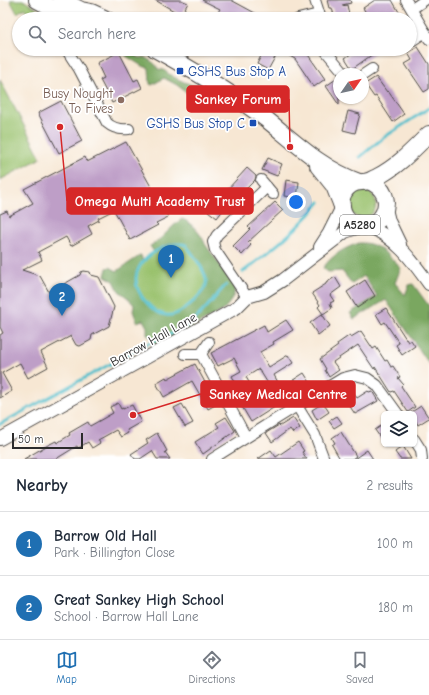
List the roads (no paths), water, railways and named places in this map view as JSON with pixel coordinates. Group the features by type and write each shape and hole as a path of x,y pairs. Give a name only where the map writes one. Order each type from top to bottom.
{"main road":[{"path":"37,0 69,12 91,12"},
{"name":"A5280","path":"167,56 232,95 265,118 310,155 342,176 375,184 381,189 385,202"},
{"name":"A5280","path":"342,206 344,193 348,188 379,176 399,163 429,134"},
{"name":"A5280","path":"310,155 334,186 344,214 355,224 365,226 379,220 385,202 388,183 399,163"}],"street":[{"path":"315,0 319,12"},
{"path":"409,4 425,0"},
{"path":"417,18 427,36 417,40"},
{"path":"72,56 107,123 116,129 129,129"},
{"path":"330,56 340,68"},
{"path":"247,297 215,250 213,242 217,234 267,187"},
{"path":"385,202 394,234 402,249 429,284"},
{"name":"Barrow Hall Lane","path":"314,256 329,233 342,206"},
{"path":"365,226 381,231 402,249"},
{"name":"Barrow Hall Lane","path":"0,439 236,308 247,297 264,292 291,274 345,232 365,226"},
{"path":"201,354 209,342"},
{"path":"185,354 201,354"},
{"path":"201,354 246,437"},
{"path":"212,459 343,378 355,375 367,378 377,385 396,411"},
{"path":"297,406 315,435 324,459"},
{"path":"417,444 421,450 422,459"}],"waterway":[{"path":"360,157 383,138 429,108"},
{"path":"243,272 294,230 320,202"},
{"path":"175,244 186,245 203,270 206,285 195,300 186,308 178,313 166,315 150,306 139,292 136,282 137,273 147,258 164,247 175,244"},
{"path":"0,424 160,337 181,330 198,317 226,285"}],"place":[{"name":"GSHS Bus Stop A","path":"180,71"},
{"name":"Busy Nought To Fives","path":"121,100"},
{"name":"GSHS Bus Stop C","path":"253,123"},
{"name":"Omega Multi Academy Trust","path":"60,127"},
{"name":"Sankey Forum","path":"290,147"},
{"name":"Barrow Old Hall","path":"171,278"},
{"name":"Great Sankey High School","path":"62,316"},
{"name":"Sankey Medical Centre","path":"133,415"}]}
